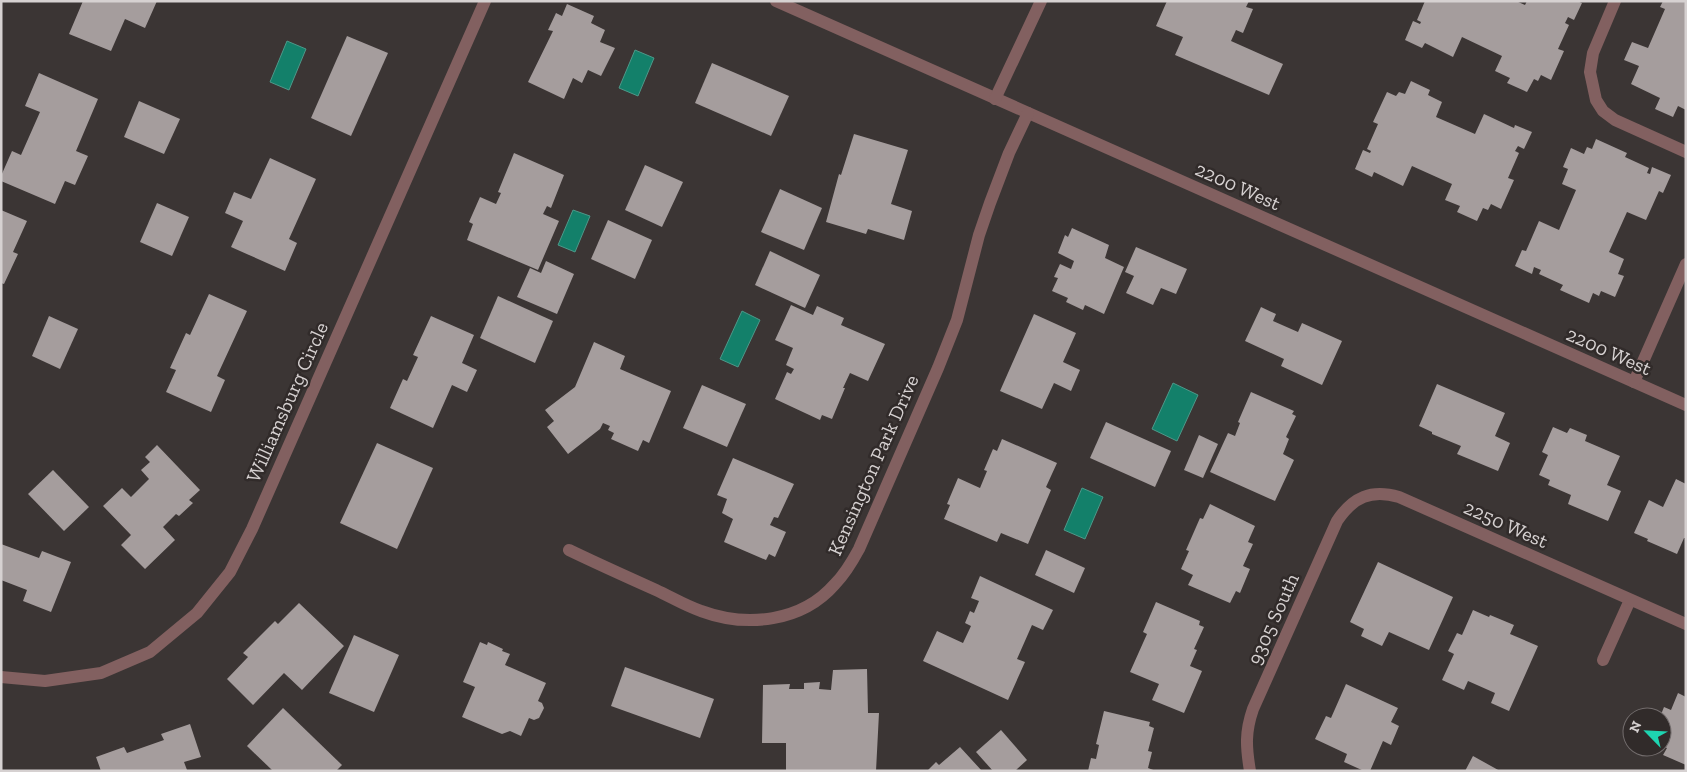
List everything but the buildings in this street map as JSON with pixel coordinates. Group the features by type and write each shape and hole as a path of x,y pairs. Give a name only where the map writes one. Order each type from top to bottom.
{"street":[{"name":"Williamsburg Circle","path":"1,677 44,681 102,673 150,652 197,613 230,572 256,520 485,1"},
{"name":"2200 West","path":"776,1 1686,405"},
{"path":"995,99 1041,1"},
{"path":"1616,1 1593,53 1590,72 1596,100 1604,111 1615,120 1686,152"},
{"name":"Kensington Park Drive","path":"569,550 702,612 735,620 762,621 792,614 814,603 834,585 859,550 938,368 957,320 979,235 990,202 1009,153 1028,113"},
{"path":"1634,382 1686,264"},
{"name":"2250 West","path":"1364,497 1375,494 1388,494 1399,498 1686,624"},
{"name":"9305 South","path":"1250,771 1246,734 1253,709 1338,521 1353,502 1364,497"},
{"path":"1603,660 1630,600"}],"shaded area":[{"path":"287,41 306,49 289,90 270,82"},
{"path":"635,50 654,58 638,96 619,88"},
{"path":"573,210 590,216 575,252 558,245"},
{"path":"742,311 760,320 738,367 720,359"},
{"path":"1173,383 1198,395 1177,441 1152,429"},
{"path":"1082,488 1103,497 1085,539 1064,530"}]}
